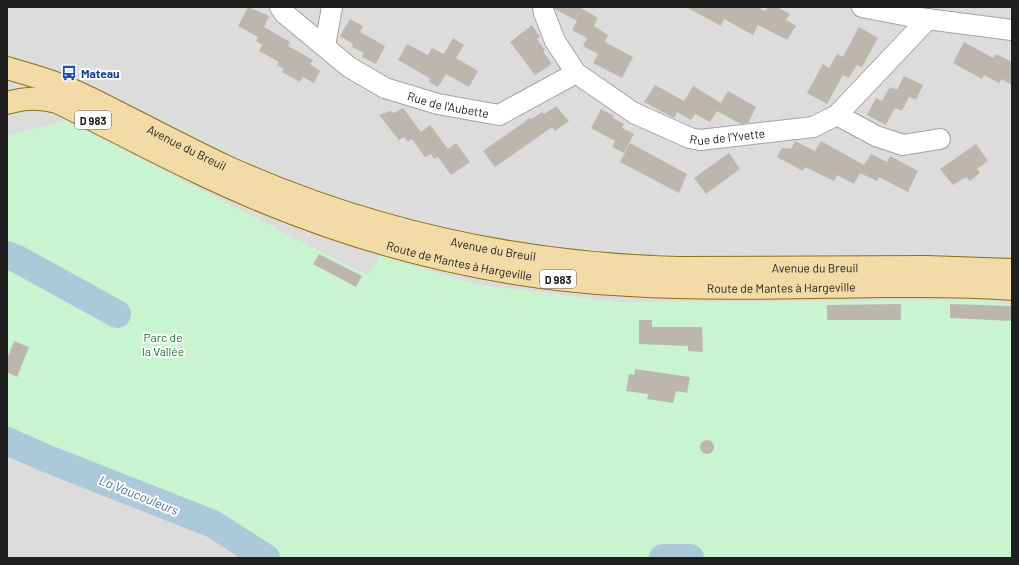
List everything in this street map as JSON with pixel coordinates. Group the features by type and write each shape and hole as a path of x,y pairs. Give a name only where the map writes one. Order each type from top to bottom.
{"main road":[{"name":"Avenue du Breuil","path":"7,68 69,88 228,167 311,201 386,224 459,243 549,259 642,267 957,267 1012,270"},
{"name":"Route de Mantes à Hargeville","path":"7,103 30,98 57,102 190,169 296,215 397,247 439,258 484,267 533,276 628,285 720,287 968,286 1012,289"}],"street":[{"name":"Rue de l'Aubette","path":"280,7 284,13 349,67 386,88 438,104 499,115 576,72"},
{"path":"324,46 332,7"},
{"name":"Rue de l'Yvette","path":"543,7 555,41 576,72 634,113 690,138 700,140 813,127 836,115 928,19"},
{"path":"862,7 928,19 1012,30"},
{"path":"836,115 876,136 903,145 940,139"}],"shaded area":[{"path":"7,7 1012,7 1012,558 7,558"}],"green space":[{"name":"Parc de la Vallée","path":"67,121 368,276 380,256 479,285 617,302 984,300 1012,305 1012,558 273,558 7,447 7,136"}],"building":[{"path":"248,7 269,16 264,27 290,42 288,46 313,60 310,64 320,71 314,83 303,77 300,82 282,72 284,69 277,65 279,62 259,51 262,45 256,41 258,37 238,26"},
{"path":"555,7 579,7 598,18 594,26 608,35 605,42 633,57 622,78 593,63 598,54 583,46 587,38 572,30 577,21 555,9"},
{"path":"686,7 757,7 765,11 768,7 777,7 790,14 786,20 796,26 787,40 758,25 753,35 724,19 721,26"},
{"path":"350,19 363,26 360,32 385,46 376,64 362,57 364,53 352,47 353,44 340,36"},
{"path":"532,25 540,37 537,39 545,50 543,51 552,64 535,75 510,42"},
{"path":"859,27 878,38 862,67 857,65 849,78 843,75 827,104 807,93 823,64 829,68 837,54 843,57"},
{"path":"453,38 464,45 456,58 478,71 469,87 446,74 438,87 429,82 431,79 398,60 407,44 428,55 432,48 444,54"},
{"path":"964,42 993,58 996,54 1012,62 1012,85 1002,79 999,83 984,75 982,79 953,63"},
{"path":"904,76 923,85 916,100 909,97 902,111 895,108 886,125 867,115 876,98 882,101 890,87 897,90"},
{"path":"655,85 684,101 693,86 721,103 728,91 756,107 748,123 741,124 717,111 710,122 695,114 691,120 677,112 674,118 644,102"},
{"path":"556,106 569,121 555,131 552,127 495,167 483,151 530,118 532,119 542,112 544,114"},
{"path":"403,108 421,132 430,125 448,149 456,143 470,162 451,175 438,157 434,159 431,154 425,157 412,139 408,142 404,137 399,140 379,115 391,111 394,113"},
{"path":"601,109 614,116 613,118 624,124 622,128 634,134 624,153 612,147 615,141 591,128"},
{"path":"795,141 815,151 821,141 864,165 871,154 887,162 890,156 918,171 908,192 879,177 877,181 860,173 854,184 837,175 834,181 805,167 803,171 777,157 782,148 791,149"},
{"path":"630,143 687,174 679,193 620,162"},
{"path":"976,144 988,161 977,169 980,173 970,181 966,177 953,185 940,169"},
{"path":"729,153 740,169 706,194 694,178"},
{"path":"319,254 362,276 356,287 313,264"},
{"path":"901,304 901,320 827,320 827,305"},
{"path":"950,304 1012,306 1012,321 950,318"},
{"path":"639,320 652,320 652,327 702,327 703,352 688,351 688,346 639,344"},
{"path":"14,341 29,347 17,377 7,372 7,359"},
{"path":"635,369 690,377 687,393 676,391 673,403 647,399 648,394 626,391 629,374 634,375"},
{"path":"707,440 712,442 714,447 712,452 707,454 702,452 700,447 702,442"}],"waterway":[{"name":"La Vaucouleurs","path":"7,255 19,260 117,314"},
{"name":"La Vaucouleurs","path":"7,441 43,457 213,524 266,558"},
{"name":"La Vaucouleurs","path":"663,558 690,558"}],"place":[{"name":"Mateau","path":"69,73"}]}
